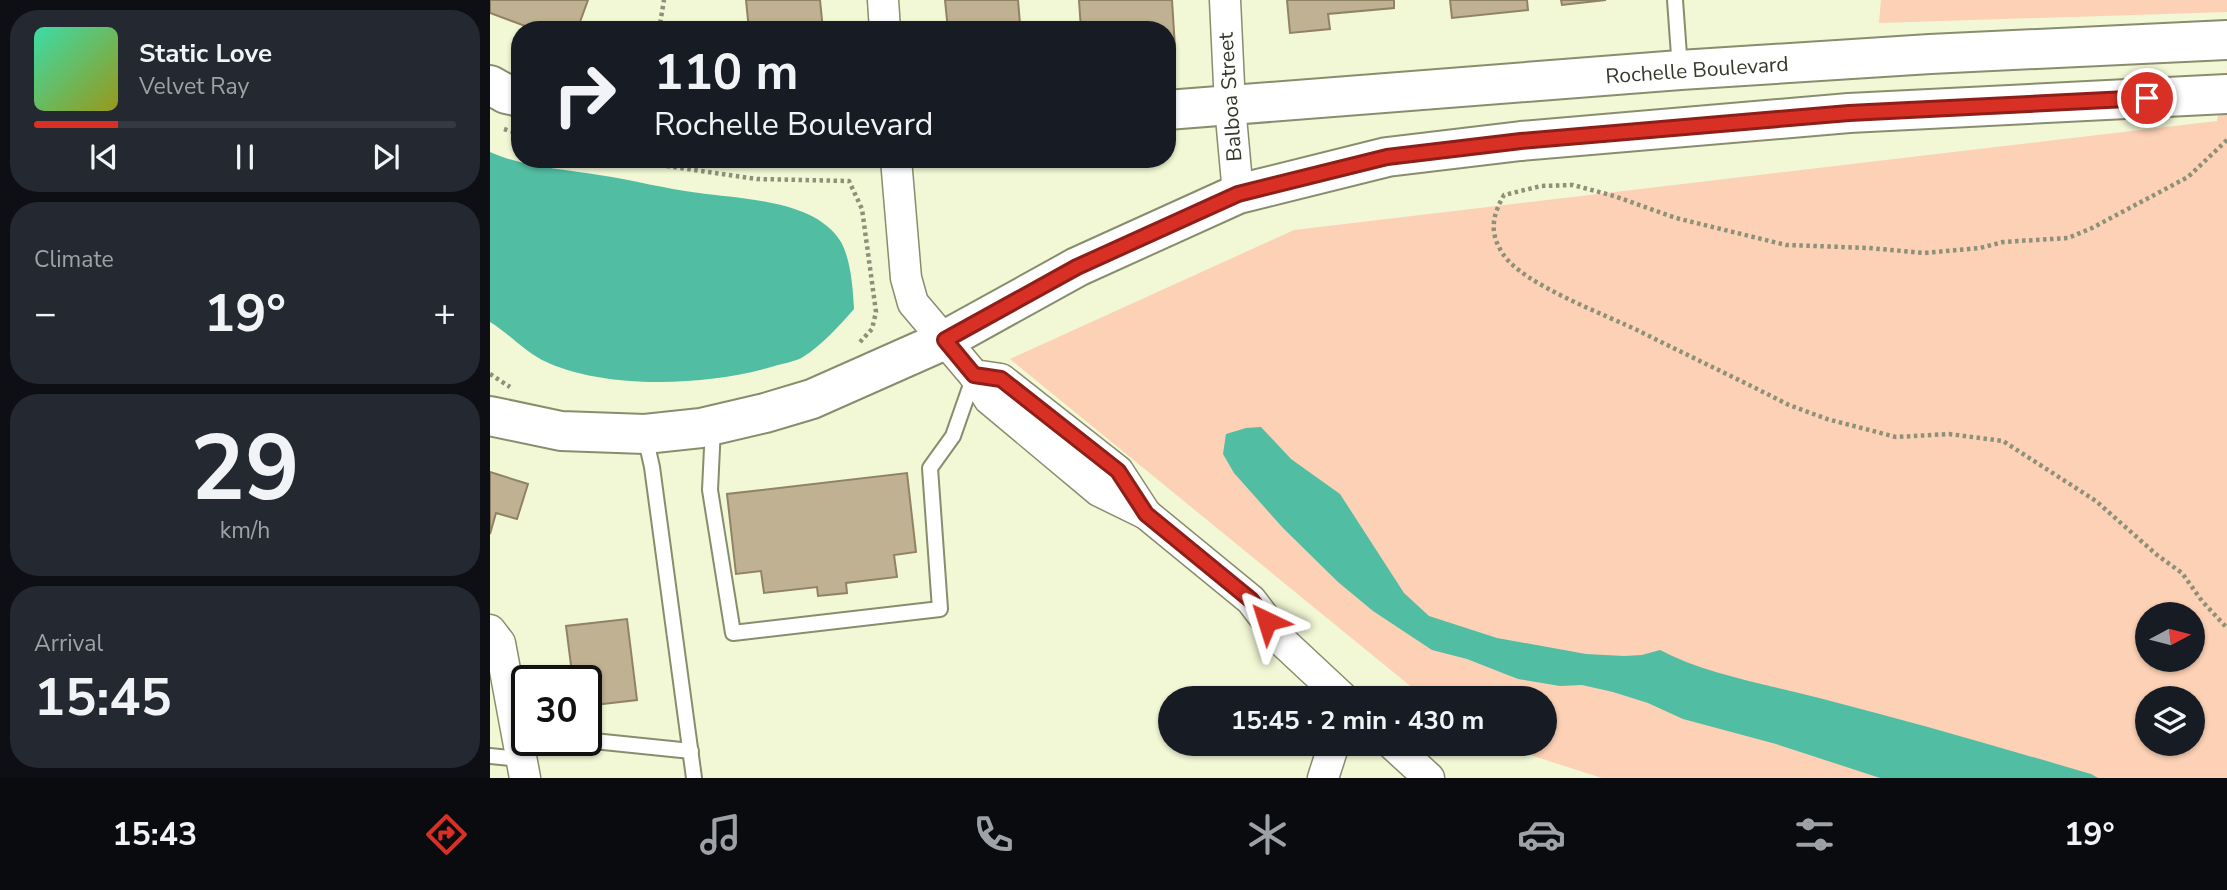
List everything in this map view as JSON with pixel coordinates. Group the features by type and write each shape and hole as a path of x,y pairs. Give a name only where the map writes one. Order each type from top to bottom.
{"main road":[{"name":"Rochelle Boulevard","path":"1176,109 1680,70 1930,54 2227,40"},
{"path":"490,85 511,95"},
{"path":"490,416 561,431 645,434 713,425 812,399 945,340 1077,267 1238,194 1387,157 1521,141 1849,113 2227,94"}],"street":[{"path":"883,0 885,21"},
{"name":"Balboa Street","path":"1225,0 1238,194"},
{"path":"897,168 906,278 913,303 974,375 989,399 1099,491 1146,514 1251,600 1283,642 1330,686"},
{"path":"490,630 500,643 511,697"},
{"path":"1323,778 1330,756"},
{"path":"1405,756 1429,778"}],"lane":[{"path":"1675,0 1680,70"},
{"path":"713,425 710,490 733,632 940,609 930,468 953,436 974,375"},
{"path":"645,434 652,467 694,778"},
{"path":"602,742 691,751"},
{"path":"490,756 511,753"}],"path":[{"path":"660,21 664,0"},
{"path":"2227,140 2188,177 2068,238 2003,242 1980,248 1924,253 1786,245 1676,218 1614,196 1573,186 1541,186 1504,195 1494,212 1493,224 1496,240 1504,256 1543,285 1789,405 1827,419 1896,437 1949,434 2003,442 2095,501 2182,573 2202,601 2227,628"},
{"path":"681,168 757,179 849,181 862,209 876,312 872,329 857,344"},
{"path":"490,374 510,387 523,390"}],"shaded area":[{"path":"1881,0 2227,0 2227,12 1879,23"},
{"path":"2227,69 2227,778 1602,778 1533,756 1557,756 1557,686 1410,686 1010,359 1294,230 2217,121"}],"water":[{"path":"490,152 511,159 511,168 555,168 756,200 814,217 829,228 841,242 849,266 854,309 824,341 803,357 751,372 691,381 627,381 568,370 542,360 490,322"},
{"path":"1261,427 1291,459 1340,494 1404,593 1429,616 1497,638 1586,654 1624,656 1660,650 1719,673 1924,726 2098,778 1880,778 1776,744 1683,719 1648,703 1613,692 1582,685 1560,686 1518,679 1467,659 1432,650 1373,611 1338,582 1283,528 1234,473 1223,454 1226,434"}],"building":[{"path":"490,0 588,0 580,21 512,21 490,13"},
{"path":"746,0 820,0 822,21 748,21"},
{"path":"945,0 1018,0 1020,21 947,21"},
{"path":"1079,0 1172,0 1173,21 1080,21"},
{"path":"1287,0 1394,0 1394,8 1328,14 1330,29 1290,33"},
{"path":"1450,0 1527,0 1528,10 1452,18"},
{"path":"1561,0 1606,0 1562,5"},
{"path":"490,472 528,484 517,519 496,513 490,534"},
{"path":"907,473 916,552 894,555 897,577 846,583 847,593 818,596 817,587 764,593 761,571 736,574 727,494"},
{"path":"627,619 637,700 602,704 602,665 571,665 566,626"}],"route":[{"path":"1267,621 1251,600 1146,514 1118,471 1001,379 974,375 945,340 1077,267 1238,194 1387,157 1521,141 1849,113 2147,98"}]}
